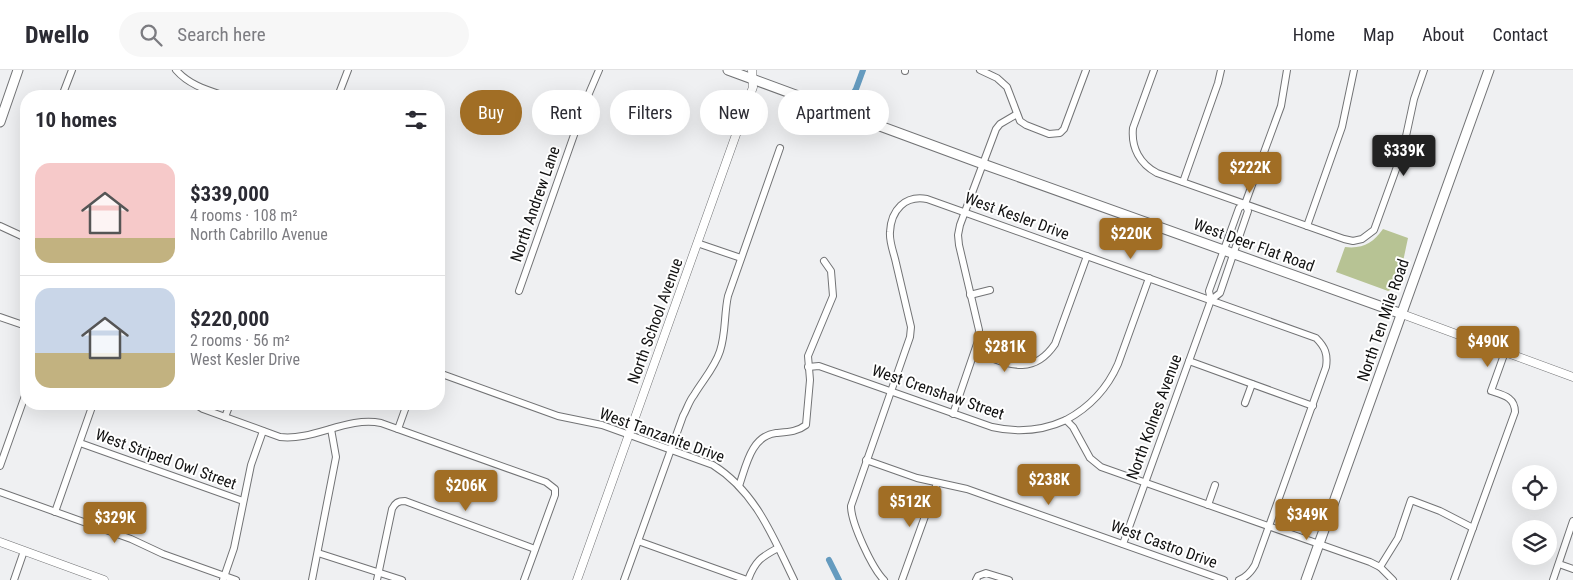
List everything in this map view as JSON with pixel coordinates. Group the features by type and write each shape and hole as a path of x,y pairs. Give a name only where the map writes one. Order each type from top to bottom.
{"main road":[{"path":"0,122 18,70"},
{"name":"West Deer Flat Road","path":"728,70 752,74 983,164 1402,314"},
{"name":"North Ten Mile Road","path":"1309,579 1319,544 1487,70"}],"street":[{"path":"64,90 72,70"},
{"path":"176,70 186,81 205,90"},
{"path":"340,90 348,70"},
{"name":"North Andrew Lane","path":"519,291 587,98 599,70"},
{"path":"980,70 997,78 1007,87 1020,121 1049,134 1060,133 1064,129 1086,70"},
{"path":"1154,70 1133,128 1133,141 1136,153 1142,162 1151,169 1183,182 1353,241 1362,239 1374,230 1403,150 1414,99 1424,70"},
{"path":"1183,182 1218,83 1220,70"},
{"name":"North Kolnes Avenue","path":"1211,300 1220,294 1248,211 1246,204 1281,106 1287,70"},
{"path":"1307,226 1342,128 1354,70"},
{"name":"North School Avenue","path":"577,580 753,87 752,74"},
{"path":"953,414 978,341 978,330 958,235 996,129 1000,124 1017,114"},
{"path":"624,580 683,416 693,396 713,367 720,351 724,336 725,308 728,296 780,148"},
{"name":"West Kesler Drive","path":"891,392 908,344 910,328 890,230 898,207 912,198 919,197 1316,338 1324,346 1327,358 1326,367 1313,406"},
{"name":"North Kolnes Avenue","path":"1123,544 1211,300 1209,291 1239,208 1246,204"},
{"path":"0,226 20,236"},
{"path":"0,232 13,233"},
{"path":"697,243 741,258"},
{"path":"975,352 1017,366 1026,366 1036,363 1050,351 1055,344 1087,256"},
{"path":"739,486 753,449 758,442 772,434 798,431 806,425 810,380 808,356 833,296 831,271 824,261"},
{"name":"West Crenshaw Street","path":"808,367 819,366 992,427 1015,431 1037,430 1049,427 1083,410 1104,390 1118,364 1149,278"},
{"path":"970,295 990,290"},
{"name":"West Deer Flat Road","path":"1402,314 1573,377"},
{"path":"0,317 20,324"},
{"path":"1454,580 1515,412 1513,401 1507,396 1491,391 1505,352"},
{"path":"1189,361 1313,406 1256,565 1251,572 1239,580"},
{"name":"West Tanzanite Drive","path":"445,375 558,416 602,425 713,465 728,475 759,511 794,580"},
{"path":"1245,403 1252,384"},
{"path":"884,580 877,572 855,526 851,513 853,498 891,392"},
{"path":"0,466 20,410"},
{"path":"55,512 91,410"},
{"path":"206,410 287,438 370,421 398,429 546,482 555,489 555,494 524,580"},
{"path":"225,417 228,410"},
{"path":"398,429 405,410"},
{"path":"1066,420 1073,427 1090,458 1101,466 1370,562 1380,567 1392,580"},
{"path":"312,580 336,457 331,429"},
{"path":"223,578 234,548 250,465 263,431"},
{"name":"West Striped Owl Street","path":"80,443 243,501"},
{"name":"West Castro Drive","path":"866,460 917,478 967,489 1224,580"},
{"path":"902,580 937,483"},
{"path":"1208,505 1215,485"},
{"path":"0,492 132,539 163,554 223,578 236,580"},
{"path":"1380,567 1398,538 1411,500 1440,510 1473,528"},
{"path":"377,580 392,509 397,502 405,501 535,548"},
{"path":"1553,580 1573,521"},
{"path":"638,541 747,580 756,563 778,548"},
{"path":"0,542 104,580"},
{"path":"14,580 24,550"},
{"path":"318,553 402,580"},
{"path":"1559,564 1573,569"},
{"path":"976,580 982,574 990,574 1009,580"}],"green space":[{"path":"1383,229 1408,238 1401,271 1395,288 1388,291 1336,272 1345,247 1357,247 1367,244"}],"waterway":[{"path":"855,90 863,70"},
{"path":"829,560 839,580"}]}
